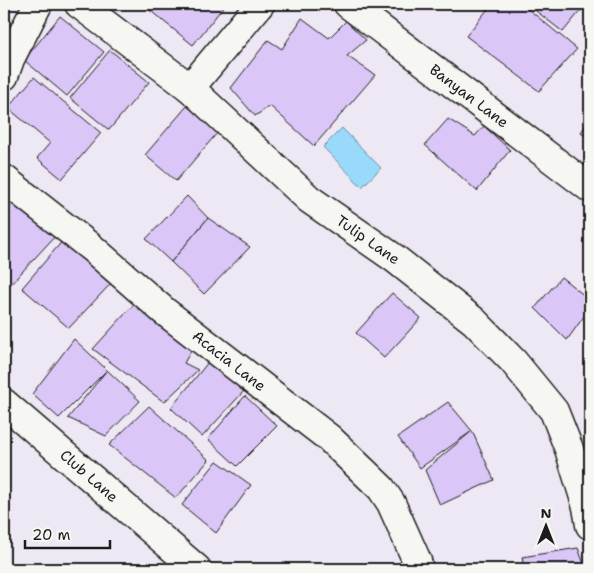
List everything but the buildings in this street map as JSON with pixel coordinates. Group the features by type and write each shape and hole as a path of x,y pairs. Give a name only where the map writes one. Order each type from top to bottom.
{"street":[{"path":"4,76 10,59 38,4"},
{"name":"Tulip Lane","path":"79,4 190,88 309,199 394,258 474,321 513,361 554,411 570,449 587,507 590,525"},
{"path":"190,88 260,4"},
{"name":"Banyan Lane","path":"348,4 590,188"},
{"name":"Acacia Lane","path":"4,179 94,249 164,311 329,438 381,488 392,503 419,569"},
{"name":"Club Lane","path":"4,403 197,569"}],"water":[{"path":"342,128 381,168 362,187 323,147"}]}
